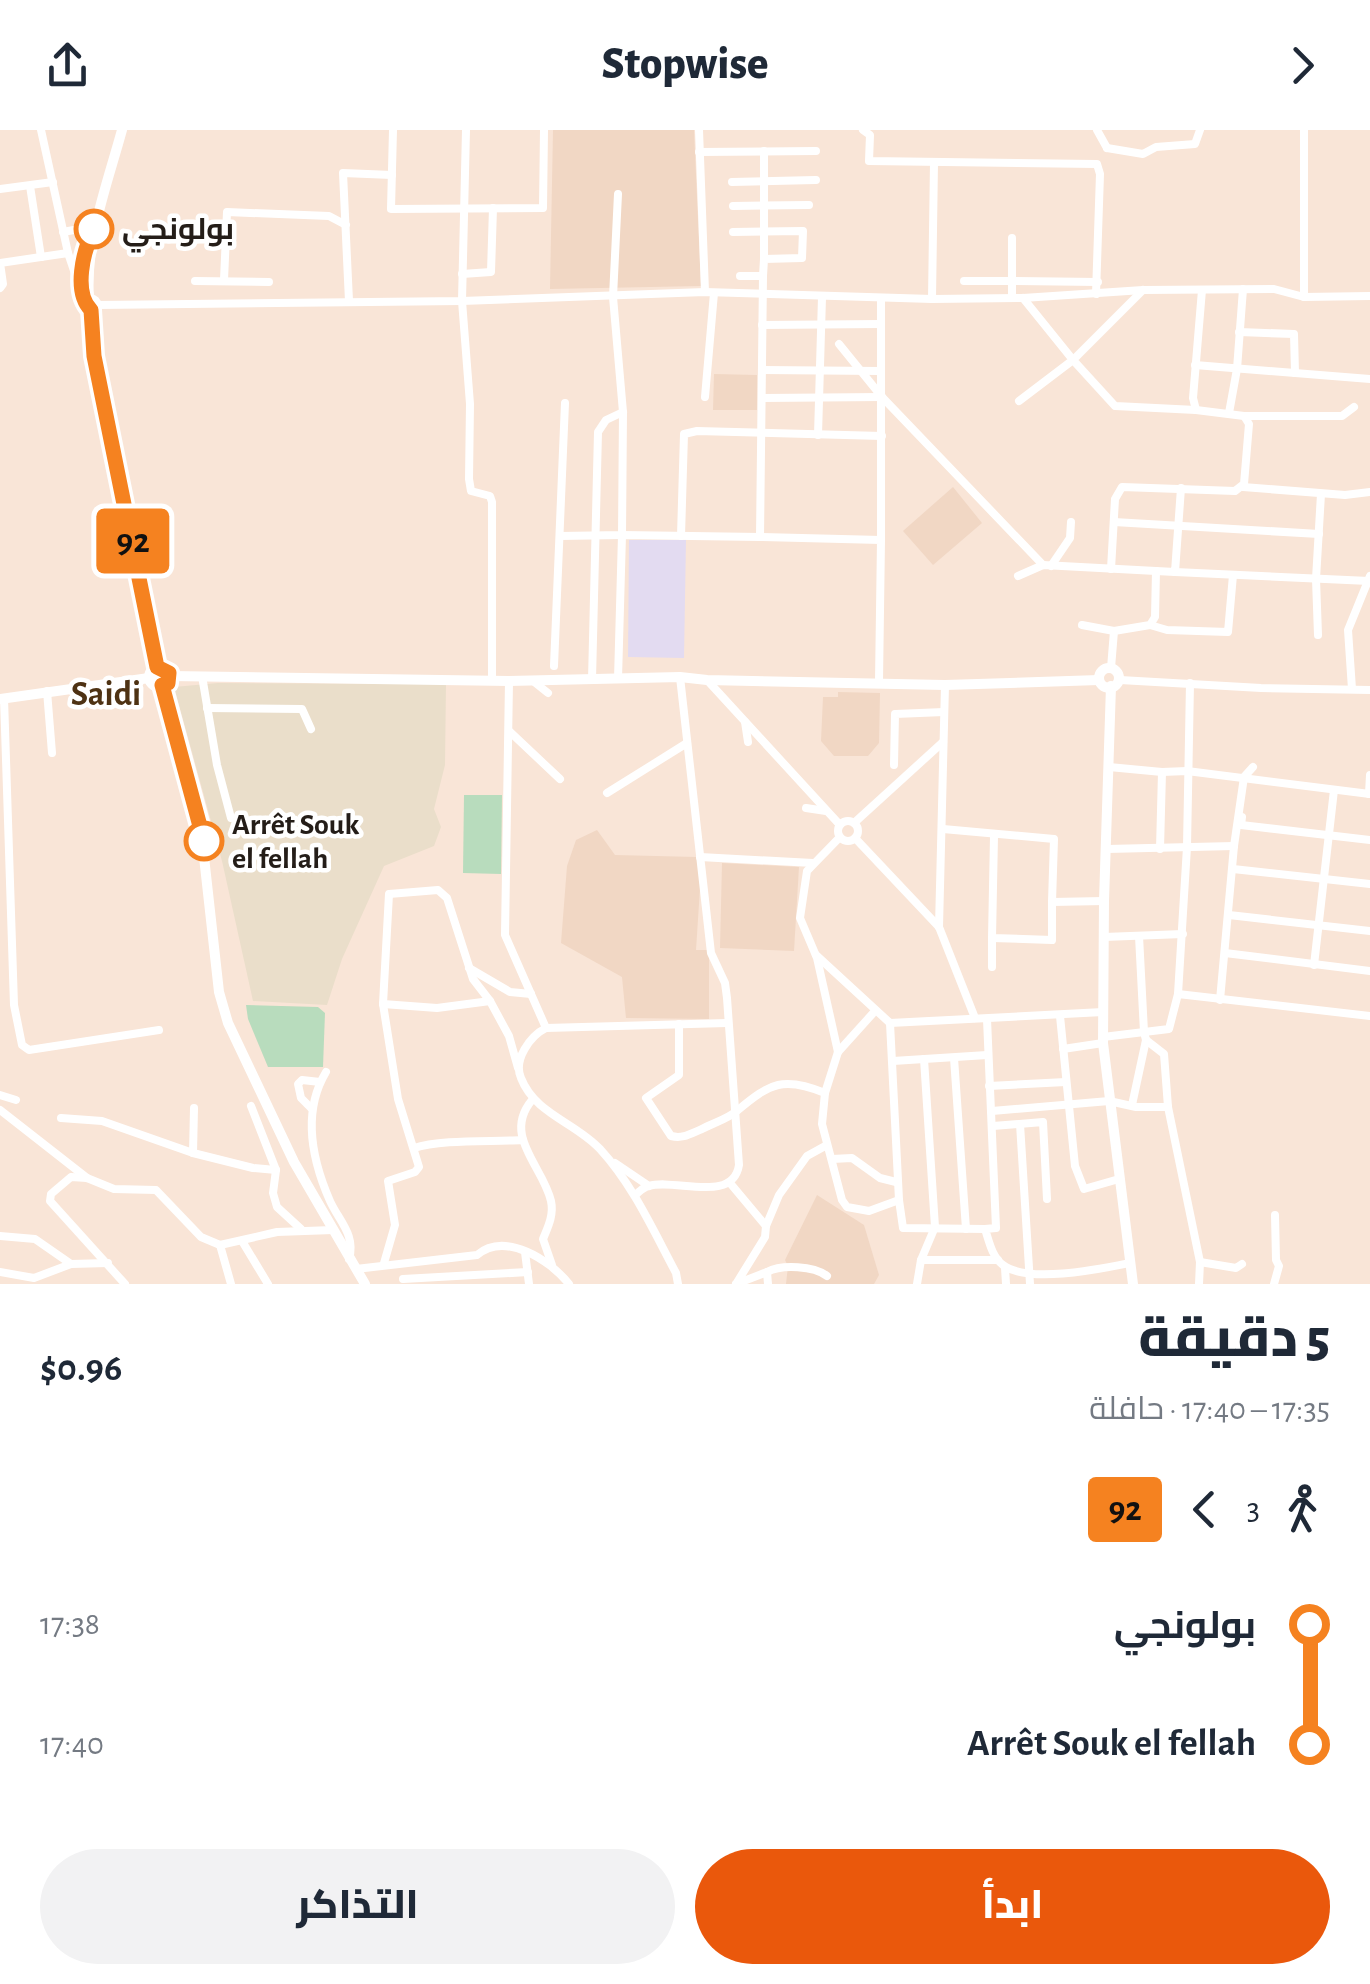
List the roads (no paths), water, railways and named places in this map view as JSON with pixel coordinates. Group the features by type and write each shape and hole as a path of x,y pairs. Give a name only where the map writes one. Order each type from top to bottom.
{"main road":[{"path":"122,130 95,226 88,275 94,356 157,667"},
{"path":"364,1284 294,1162 228,1024 217,976 200,821 166,681 167,670 151,670 149,678 154,686 166,681 202,676 534,681 680,676 707,680 946,684 1099,680"},
{"path":"1099,680 1102,671 1117,671 1109,766 1103,1040 1133,1284"},
{"path":"2,699 149,678"},
{"path":"1099,680 1105,688 1116,683"}],"street":[{"path":"42,130 68,253 90,305 710,292 932,299 1274,289 1304,297 1370,296"},
{"path":"393,130 390,208 543,208 544,130"},
{"path":"466,130 462,300 470,404 469,479 471,490 490,496 492,502 492,681"},
{"path":"698,130 710,292 705,396"},
{"path":"864,130 870,135 870,160 1097,164"},
{"path":"1097,130 1107,148"},
{"path":"1107,148 1143,154 1156,148 1190,147 1200,130"},
{"path":"1304,130 1304,297"},
{"path":"1096,294 1100,174 1097,164 1107,148"},
{"path":"760,537 764,151"},
{"path":"699,152 816,151"},
{"path":"932,299 937,282 934,162"},
{"path":"349,300 343,173 392,175"},
{"path":"732,182 816,180"},
{"path":"0,189 53,182"},
{"path":"30,186 41,257"},
{"path":"618,194 613,297 624,412 618,679"},
{"path":"733,206 809,205"},
{"path":"462,274 491,272 493,208"},
{"path":"224,280 227,212 329,216 346,225"},
{"path":"64,232 95,226"},
{"path":"733,232 804,232 802,258 764,259"},
{"path":"1012,238 1012,298"},
{"path":"0,288 0,263 68,253"},
{"path":"740,276 763,276"},
{"path":"194,281 269,282"},
{"path":"964,281 1098,282"},
{"path":"1229,413 1243,289"},
{"path":"1019,401 1073,360 1143,290"},
{"path":"1196,410 1195,365 1202,290"},
{"path":"818,434 822,297"},
{"path":"879,682 881,298"},
{"path":"1022,298 1115,406 1244,416 1342,416 1354,407"},
{"path":"762,325 882,324"},
{"path":"1239,332 1294,334 1295,373"},
{"path":"839,344 882,397 1047,566"},
{"path":"1195,365 1370,378"},
{"path":"762,370 880,371"},
{"path":"763,398 882,397"},
{"path":"554,666 565,402"},
{"path":"592,680 598,432 606,420 624,412"},
{"path":"1244,416 1249,424 1244,487"},
{"path":"682,536 684,434 882,436"},
{"path":"1111,569 1116,499 1122,487 1370,492"},
{"path":"1175,572 1181,488"},
{"path":"1318,636 1316,579 1321,494"},
{"path":"1047,566 1070,538 1071,522"},
{"path":"1114,522 1318,534"},
{"path":"560,536 880,540"},
{"path":"1018,576 1047,566 1369,578 1348,630 1352,690"},
{"path":"1150,625 1155,617 1156,571"},
{"path":"1082,625 1114,631 1150,625 1168,630 1228,632 1233,575"},
{"path":"1111,668 1114,631"},
{"path":"202,676 232,818"},
{"path":"634,1195 648,1186 713,1187 730,1183 739,1165 725,983 711,953 680,676"},
{"path":"707,680 840,825 840,837 806,870 800,918 816,956 838,1052"},
{"path":"509,681 505,935 543,1026"},
{"path":"534,681 548,692"},
{"path":"1116,683 1370,690"},
{"path":"1063,1049 1170,1029 1178,994 1183,934 1190,683"},
{"path":"939,927 946,684"},
{"path":"46,690 52,753"},
{"path":"2,699 14,1005 24,1049 159,1030"},
{"path":"207,708 302,709 310,729"},
{"path":"912,770 903,764 894,765 895,714 944,712"},
{"path":"745,722 748,742"},
{"path":"508,730 560,779"},
{"path":"854,823 943,742"},
{"path":"607,793 687,743"},
{"path":"1109,766 1187,771 1370,794 1370,775"},
{"path":"1220,1000 1234,846 1244,778 1254,767"},
{"path":"1160,850 1162,772"},
{"path":"1244,778 1241,825 1370,840"},
{"path":"1314,965 1334,790"},
{"path":"806,808 828,811"},
{"path":"840,825 854,823 858,832 855,838"},
{"path":"943,828 1054,839 1052,940 992,938"},
{"path":"992,967 994,836"},
{"path":"840,837 855,838"},
{"path":"855,838 939,927 975,1018"},
{"path":"1107,849 1234,846"},
{"path":"700,857 813,863"},
{"path":"1234,870 1370,884"},
{"path":"384,1264 395,1225 390,1178 418,1170 398,1099 383,1004 389,894 444,892 473,980 509,1036 532,1100 596,1144 608,1158 634,1195 676,1273 678,1284"},
{"path":"1052,902 1104,901"},
{"path":"0,912 12,911"},
{"path":"1229,915 1370,931"},
{"path":"1104,937 1183,934"},
{"path":"1132,1106 1145,1036 1139,936"},
{"path":"1225,953 1370,971"},
{"path":"816,956 890,1023 1103,1012"},
{"path":"469,968 510,992 531,994"},
{"path":"1178,994 1370,1016"},
{"path":"383,1004 437,1008 490,1001"},
{"path":"875,1011 838,1052 824,1093 821,1117 846,1206 868,1211 898,1200"},
{"path":"1060,1016 1072,1159 1084,1189 1119,1179"},
{"path":"890,1023 896,1182 903,1228 985,1229 996,1228 986,1019"},
{"path":"543,1026 728,1023"},
{"path":"679,1024 680,1075 646,1098 671,1136 683,1138 735,1113 752,1096 789,1082 824,1093"},
{"path":"518,1068 520,1056 543,1026"},
{"path":"1145,1036 1164,1054 1168,1107 1200,1262 1199,1284"},
{"path":"892,1061 987,1055"},
{"path":"954,1058 966,1229"},
{"path":"916,1284 935,1228 924,1059"},
{"path":"326,1072 312,1109 317,1161 328,1198 351,1240 352,1264 478,1255 498,1246 525,1252 552,1265"},
{"path":"312,1109 300,1096 298,1084 302,1080 320,1082"},
{"path":"989,1086 1066,1082"},
{"path":"0,1096 16,1100"},
{"path":"532,1100 521,1120 522,1140 551,1202 551,1220 544,1240 552,1265 568,1284"},
{"path":"992,1110 1109,1101 1168,1107"},
{"path":"250,1106 276,1170 273,1193 277,1207 301,1229"},
{"path":"193,1153 194,1108"},
{"path":"0,1110 87,1178"},
{"path":"60,1118 102,1121 193,1153 276,1170"},
{"path":"993,1126 1043,1122 1047,1199"},
{"path":"1020,1124 1030,1284"},
{"path":"414,1148 432,1142 522,1140"},
{"path":"736,1284 765,1237 780,1195 807,1156 827,1146"},
{"path":"608,1158 648,1186"},
{"path":"832,1159 852,1158 880,1178 896,1182"},
{"path":"126,1284 48,1198 72,1177 114,1188 156,1190 201,1237 220,1244 301,1229 332,1230"},
{"path":"730,1183 766,1226"},
{"path":"1274,1284 1279,1266 1275,1215"},
{"path":"985,1229 1002,1264 1006,1284"},
{"path":"0,1236 34,1239 71,1264"},
{"path":"242,1241 263,1283"},
{"path":"220,1244 230,1284"},
{"path":"525,1252 528,1284"},
{"path":"922,1260 1002,1264 1031,1274 1130,1263"},
{"path":"402,1262 403,1282 528,1272"},
{"path":"1200,1262 1236,1268 1242,1264"},
{"path":"0,1272 19,1278 48,1274 71,1264 108,1263"},
{"path":"736,1284 783,1268 821,1271 827,1276"},
{"path":"1093,1270 1093,1284"},
{"path":"767,1272 768,1284"},
{"path":"1064,1273 1064,1284"},
{"path":"48,1274 56,1284"}],"place":[{"name":"بولونجي","path":"94,229"},
{"name":"Arrêt Souk el fellah","path":"204,841"}],"district":[{"name":"Saidi","path":"106,693"}]}
